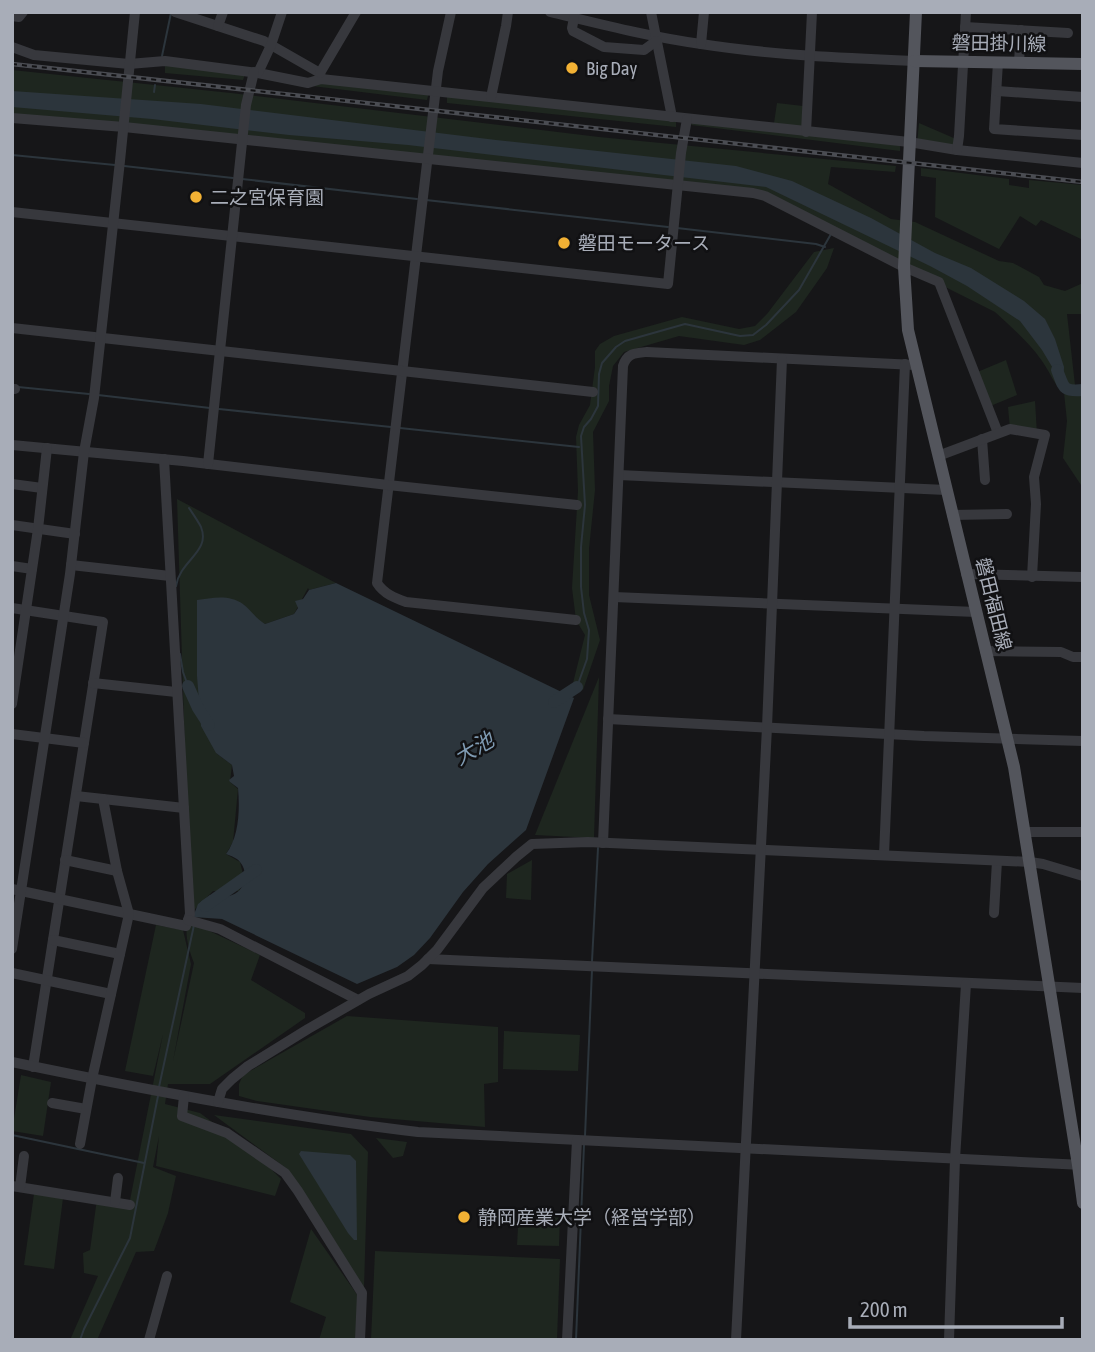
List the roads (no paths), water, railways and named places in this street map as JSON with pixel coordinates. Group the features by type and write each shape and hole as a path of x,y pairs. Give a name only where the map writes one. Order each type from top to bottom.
{"main road":[{"name":"磐田福田線","path":"916,12 905,265 910,364 946,490 1014,767 1080,1165 1083,1203"},
{"name":"磐田掛川線","path":"914,61 1083,64"}],"street":[{"path":"12,16 19,17 23,12"},
{"path":"12,949 17,890 45,739 94,394 135,12"},
{"path":"176,12 264,41 320,76 1083,163"},
{"path":"218,26 223,12"},
{"path":"208,464 246,105 256,72 271,45 282,12"},
{"path":"12,47 34,55 129,64 165,61 256,72 307,83 320,76 356,12"},
{"path":"451,12 438,71 377,583 381,590 406,602 576,620"},
{"path":"491,97 508,12"},
{"path":"550,12 656,39 809,56 914,61"},
{"path":"701,44 704,12"},
{"path":"806,132 811,12"},
{"path":"957,150 966,12"},
{"path":"648,13 672,117"},
{"path":"567,15 573,32 604,47 644,50 656,39"},
{"path":"965,27 1068,33"},
{"path":"1019,62 1021,30"},
{"path":"998,62 994,129 1083,135"},
{"path":"997,92 1083,97"},
{"path":"12,118 124,124 677,184 765,196 940,282 998,433"},
{"path":"12,212 668,284 677,184 687,119"},
{"path":"12,328 593,392"},
{"path":"603,843 623,366 625,358 630,355 647,352 910,364 899,487 884,855"},
{"path":"736,1340 767,727 782,359"},
{"path":"937,456 1010,429 1045,435 1034,477 1036,504 1032,577"},
{"path":"982,439 985,480"},
{"path":"12,445 164,459 577,505"},
{"path":"12,704 16,650 27,610 47,448"},
{"path":"17,890 186,926 190,914 164,459"},
{"path":"619,475 946,490"},
{"path":"12,484 43,488"},
{"path":"952,515 1007,514"},
{"path":"12,525 75,534"},
{"path":"71,565 170,576"},
{"path":"12,566 32,569"},
{"path":"966,574 1083,578"},
{"path":"614,597 976,612"},
{"path":"12,608 103,622 33,1067"},
{"path":"985,652 1061,652 1073,657 1083,657"},
{"path":"93,683 176,692"},
{"path":"608,719 1083,741"},
{"path":"12,734 84,743"},
{"path":"76,796 184,808"},
{"path":"80,1144 129,914 117,871 103,799"},
{"path":"1025,832 1083,832"},
{"path":"218,1102 222,1089 248,1066 358,1000 408,976 428,960 483,888 532,844 603,843 1030,862 1083,876"},
{"path":"65,860 117,871"},
{"path":"994,913 997,861"},
{"path":"188,920 220,929 358,1000"},
{"path":"53,940 120,954"},
{"path":"428,960 1083,988"},
{"path":"12,973 111,993"},
{"path":"949,1340 955,1159 966,984"},
{"path":"12,1062 218,1102 362,1126 418,1132 1080,1165"},
{"path":"184,1096 182,1116 227,1133 285,1173 298,1191 362,1293 360,1340"},
{"path":"52,1102 86,1109"},
{"path":"567,1340 577,1140"},
{"path":"24,1156 16,1186 130,1205"},
{"path":"115,1202 118,1178"},
{"path":"149,1340 167,1276"}],"water":[{"path":"12,91 201,104 736,166 792,181 871,218 935,253 971,268 1024,301 1045,319 1055,339 1064,367 1063,385 1020,321 967,286 930,266 766,187 408,145 12,107"},
{"path":"336,583 574,698 526,830 488,864 414,955 397,967 357,984 222,919 193,917 198,904 210,895 227,896 240,890 245,876 240,862 226,854 234,840 239,814 238,788 229,780 234,776 232,765 216,753 201,726 197,676 197,600 220,598 238,601 265,624 294,614 298,608 295,601 303,599 309,590"},
{"path":"301,1151 350,1155 356,1161 357,1240 348,1233 299,1154"}],"waterway":[{"path":"162,56 171,13"},
{"path":"154,92 155,85"},
{"path":"12,155 115,165"},
{"path":"124,166 233,178"},
{"path":"242,179 417,199"},
{"path":"426,200 668,227"},
{"path":"677,228 825,247"},
{"path":"577,687 587,659 589,630 581,587 585,505 581,436 598,406 602,363 625,341 685,324 740,336 753,335 799,290 831,234"},
{"path":"1057,370 1067,389 1083,390"},
{"path":"18,387 89,394"},
{"path":"98,395 210,408"},
{"path":"219,409 391,427"},
{"path":"400,428 579,447"},
{"path":"176,586 183,569 202,543 201,527 189,508"},
{"path":"180,654 188,686"},
{"name":"大池","path":"188,686 209,725"},
{"name":"大池","path":"554,702 577,687"},
{"path":"592,961 598,848"},
{"name":"大池","path":"205,906 256,870"},
{"path":"159,1087 194,925"},
{"path":"585,1136 592,970"},
{"path":"80,1340 130,1238 158,1096"},
{"path":"12,1135 144,1163"},
{"path":"576,1340 584,1145"}],"railway":[{"path":"12,64 1083,182"}],"place":[{"name":"Big Day","path":"572,68"},
{"name":"二之宮保育園","path":"196,197"},
{"name":"磐田モータース","path":"564,243"},
{"name":"静岡産業大学（経営学部）","path":"464,1217"}]}
